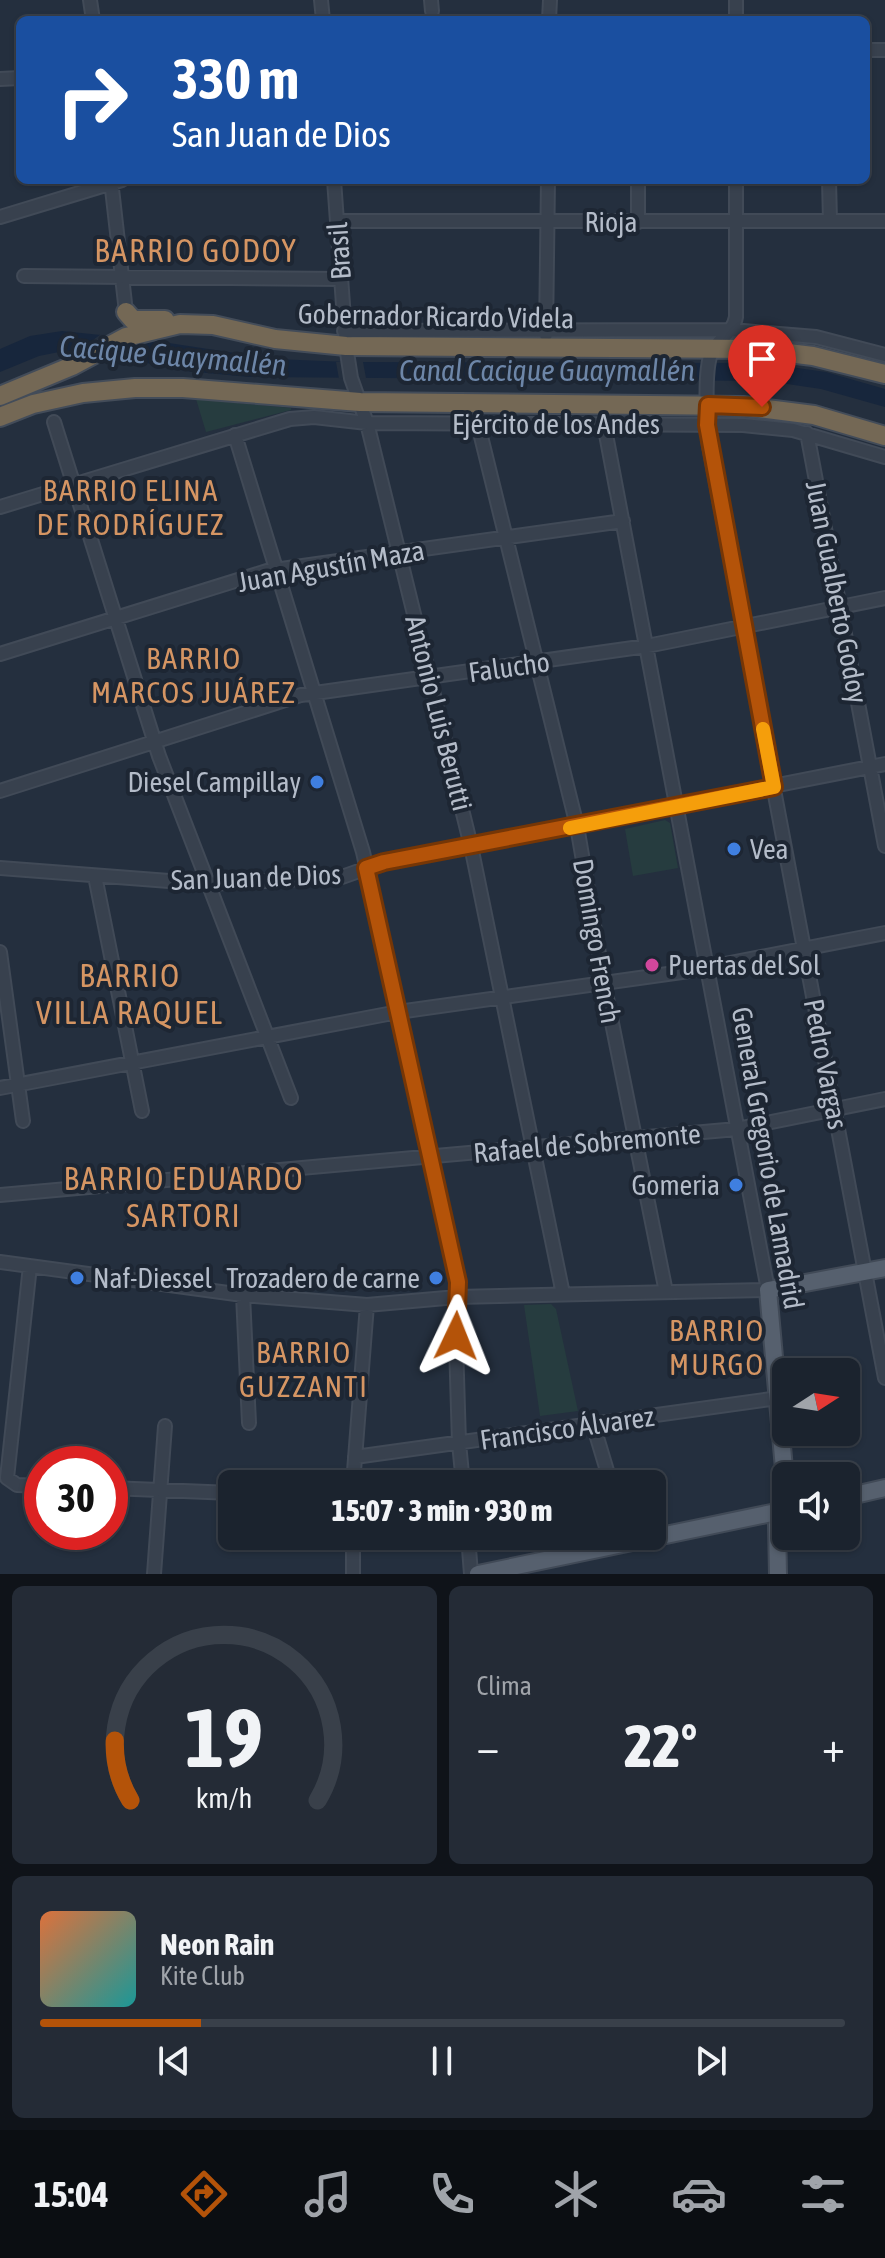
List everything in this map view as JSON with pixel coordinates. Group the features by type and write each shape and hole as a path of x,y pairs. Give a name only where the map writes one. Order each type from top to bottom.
{"highway":[{"path":"126,312 133,320 180,320 196,324"},
{"name":"Gobernador Ricardo Videla","path":"0,396 126,337 161,327 196,324 224,327 348,357 546,338 710,365 768,350 813,356 885,374"},
{"path":"0,417 60,397 123,389 183,388 360,402 743,406 814,415 885,436"},
{"path":"0,426 60,397"}],"main road":[{"path":"768,1290 885,1268"},
{"name":"General Gregorio de Lamadrid","path":"768,1290 774,1358"},
{"path":"860,1494 885,1488"},
{"path":"666,1532 772,1512"},
{"path":"478,1574 580,1550"},
{"name":"General Gregorio de Lamadrid","path":"778,1550 778,1574"}],"street":[{"path":"0,217 105,184"},
{"path":"115,184 126,312"},
{"name":"Brasil","path":"334,184 348,357"},
{"path":"548,184 546,338 732,330 816,337 885,355"},
{"path":"638,184 638,222"},
{"path":"710,365 732,330 736,317 736,184"},
{"path":"829,184 830,221"},
{"name":"Rioja","path":"337,221 885,221"},
{"path":"24,276 341,279"},
{"name":"Antonio Luis Berutti","path":"348,357 400,553 471,846 563,1294"},
{"name":"Pedro Vargas","path":"710,365 707,425 885,1378"},
{"name":"Domingo French","path":"473,404 577,826 604,983 666,1292"},
{"name":"Ejército de los Andes","path":"0,507 235,435 314,417 367,423 780,427 885,457"},
{"path":"54,422 155,742 291,1098"},
{"name":"General Gregorio de Lamadrid","path":"604,424 768,1290"},
{"name":"Juan Gualberto Godoy","path":"807,433 885,846"},
{"path":"235,435 366,868 431,1157 458,1282 455,1309 462,1470"},
{"name":"Juan Agustín Maza","path":"0,654 276,570 623,521"},
{"name":"Falucho","path":"0,791 315,692 647,646 885,598"},
{"name":"San Juan de Dios","path":"0,868 208,884 342,877 384,862 885,764"},
{"path":"95,876 142,1111"},
{"path":"0,1088 398,1012 707,968 885,933"},
{"path":"0,952 23,1121"},
{"name":"Rafael de Sobremonte","path":"0,1195 737,1129 885,1099"},
{"path":"0,1262 243,1295 367,1305 457,1297 768,1290"},
{"path":"24,1485 8,1481 30,1266"},
{"path":"243,1295 249,1423"},
{"path":"354,1470 367,1305"},
{"name":"Francisco Álvarez","path":"355,1457 772,1399"},
{"path":"593,1424 607,1470"},
{"path":"154,1574 165,1426"},
{"path":"128,1489 218,1492"},
{"path":"353,1550 353,1574"},
{"path":"469,1550 471,1574"}],"green space":[{"path":"196,399 291,408 291,410 206,432"},
{"path":"665,820 670,823 678,868 633,876 625,829"},
{"path":"551,1304 556,1309 578,1411 540,1416 524,1305"}],"water":[{"path":"62,331 149,340 275,359 348,362 762,363 826,372 885,389 885,407 821,389 767,381 249,377 186,371 64,351 39,356 0,372 0,349 30,336"}],"pier":[{"path":"101,334 147,339 117,358 76,353"},
{"path":"336,362 363,362 366,378 339,379"}],"slow traffic":[{"path":"570,828 774,787 763,729"}],"place":[{"name":"Diesel Campillay","path":"317,782"},
{"name":"Vea","path":"734,849"},
{"name":"Puertas del Sol","path":"652,965"},
{"name":"Gomeria","path":"736,1185"},
{"name":"Naf-Diessel","path":"77,1278"},
{"name":"Trozadero de carne","path":"436,1278"}],"district":[{"name":"BARRIO GODOY","path":"196,251"},
{"name":"BARRIO ELINA DE RODRÍGUEZ","path":"131,508"},
{"name":"BARRIO MARCOS JUÁREZ","path":"194,676"},
{"name":"BARRIO VILLA RAQUEL","path":"130,994"},
{"name":"BARRIO EDUARDO SARTORI","path":"184,1198"},
{"name":"BARRIO MURGO","path":"717,1348"},
{"name":"BARRIO GUZZANTI","path":"304,1370"}],"route":[{"path":"456,1336 458,1282 366,868 774,787 707,425 708,405 762,407"}],"water label":[{"name":"Cacique Guaymallén","path":"173,356"},
{"name":"Canal Cacique Guaymallén","path":"547,371"}]}
